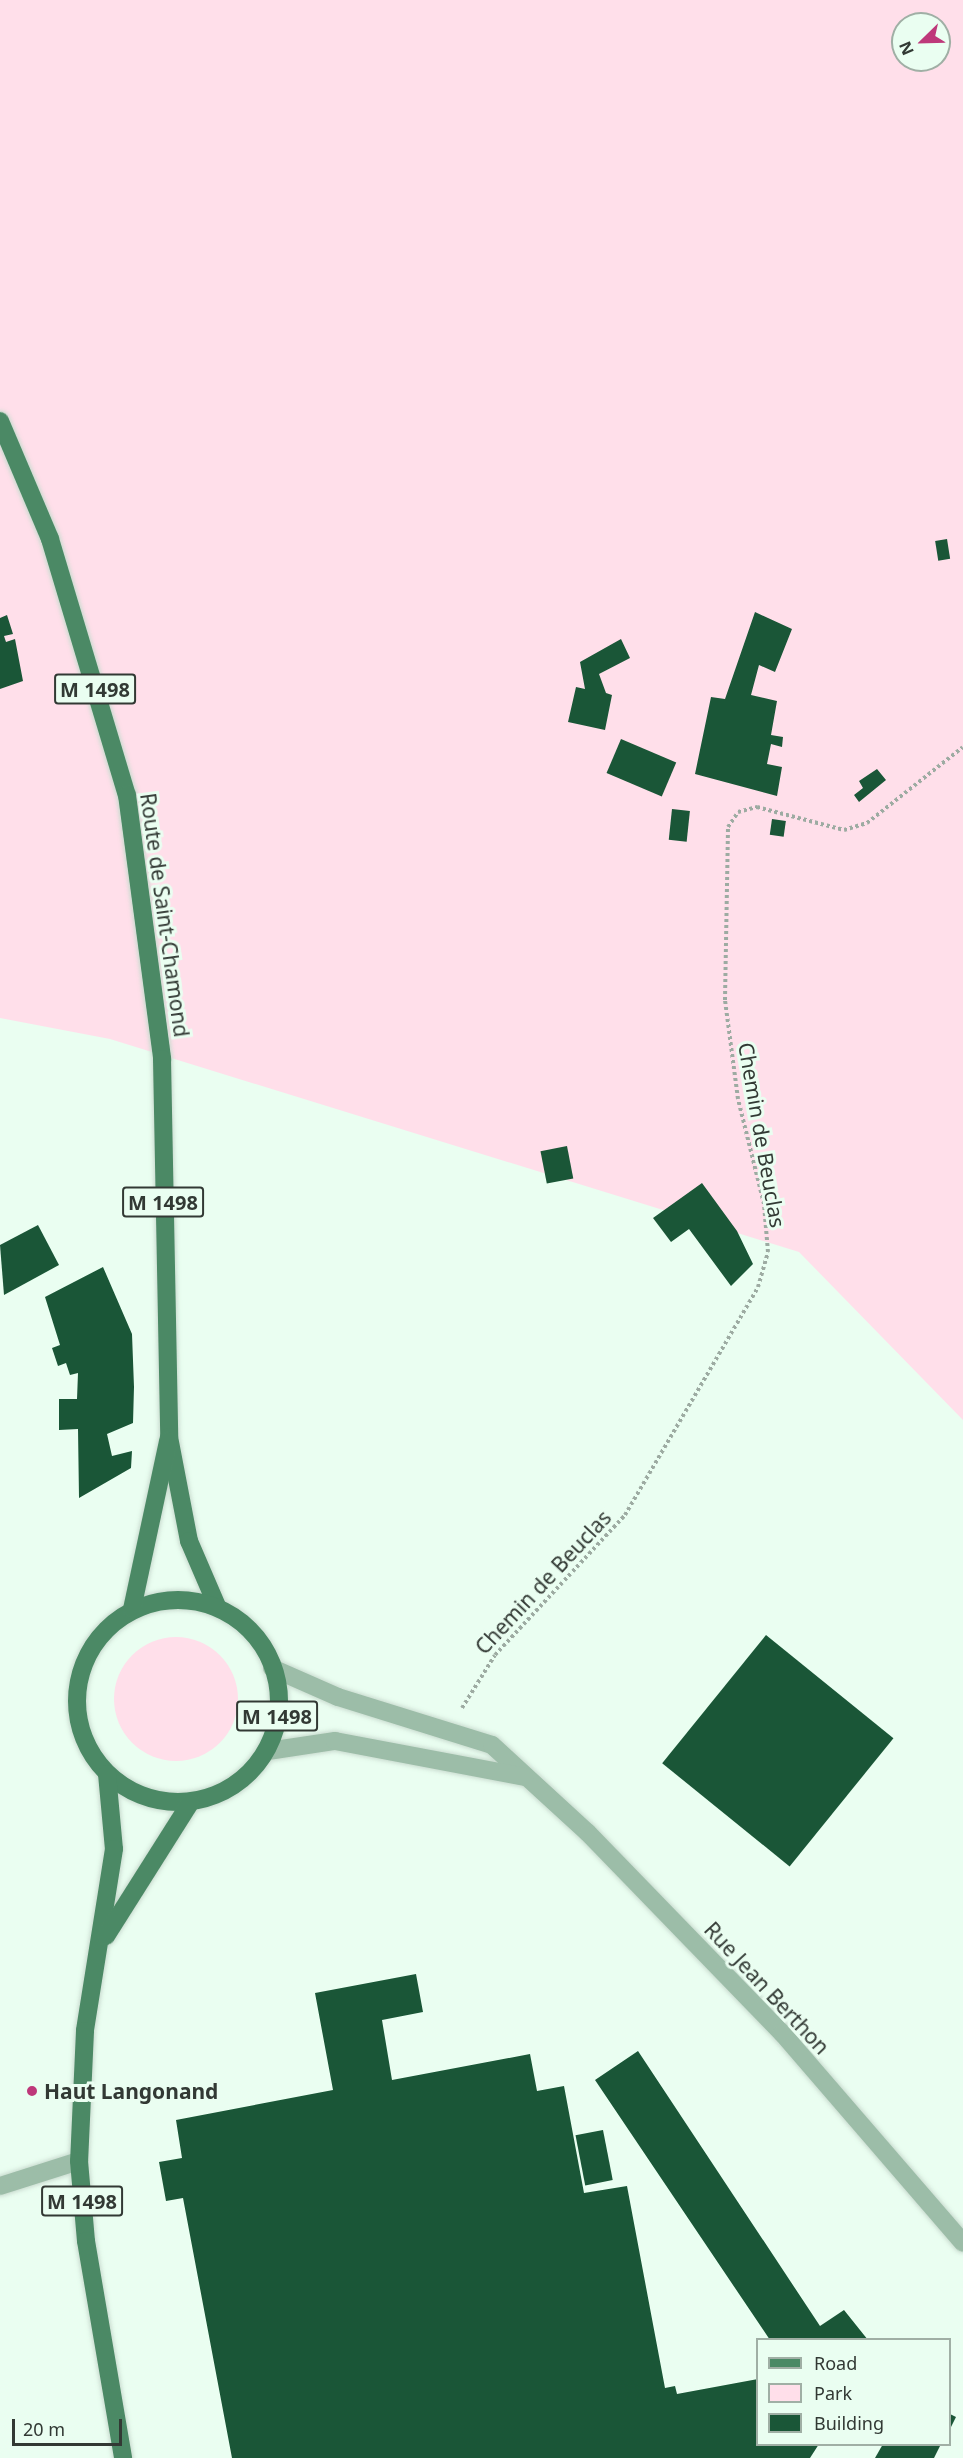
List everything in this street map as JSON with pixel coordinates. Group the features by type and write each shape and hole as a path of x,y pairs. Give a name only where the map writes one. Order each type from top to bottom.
{"main road":[{"name":"Route de Saint-Chamond","path":"0,421 51,539 127,795 162,1059 169,1437"},
{"name":"M 1498","path":"169,1437 189,1541 217,1606 258,1641 272,1668 279,1707 268,1751 235,1787 190,1803 161,1800 107,1774 88,1751 77,1695 91,1646 132,1609 169,1437"},
{"path":"132,1609 171,1599 217,1606"},
{"name":"M 1498","path":"107,1774 114,1849 103,1943 85,2031 79,2161 86,2241 123,2458"},
{"name":"M 1498","path":"103,1943 190,1803"}],"street":[{"name":"Rue Jean Berthon","path":"272,1668 349,1701 452,1730 492,1745 588,1833 782,2033 963,2243"},
{"path":"268,1751 335,1741 525,1777"},
{"path":"0,2186 79,2161"}],"path":[{"name":"Chemin de Beuclas","path":"452,1730 473,1683 495,1655 625,1515 758,1287 768,1252 764,1204 738,1099 725,1000 728,827 738,812 757,807 844,830 867,823 963,747"}],"green space":[{"path":"0,0 963,0 963,1420 799,1252 110,1039 0,1018"},
{"path":"176,1637 200,1642 220,1655 233,1675 238,1699 233,1723 220,1743 200,1756 176,1761 152,1756 132,1743 119,1723 114,1699 119,1675 132,1655 152,1642"}],"building":[{"path":"947,539 950,559 938,561 935,541"},
{"path":"755,612 792,629 775,672 759,665 751,695 777,701 771,735 783,737 782,747 771,744 767,764 782,767 777,796 695,774 711,697 725,699"},
{"path":"7,615 13,634 4,636 6,642 15,639 23,681 0,689 0,618"},
{"path":"621,639 630,658 599,674 606,693 612,695 605,730 568,722 576,687 585,689 580,662"},
{"path":"621,739 676,762 662,797 607,773"},
{"path":"877,769 886,780 859,802 854,795 863,788 859,781"},
{"path":"672,809 690,811 687,842 669,840"},
{"path":"772,819 786,821 784,837 770,835"},
{"path":"567,1146 573,1178 547,1184 540,1151"},
{"path":"702,1183 737,1231 753,1264 731,1286 689,1229 671,1242 653,1218"},
{"path":"38,1225 59,1265 4,1295 0,1245"},
{"path":"103,1267 132,1334 133,1423 107,1434 112,1456 132,1451 131,1468 79,1498 78,1429 59,1430 59,1399 77,1399 78,1373 70,1375 66,1363 58,1366 52,1348 60,1345 45,1297"},
{"path":"766,1635 893,1738 790,1866 662,1763"},
{"path":"416,1974 423,2012 382,2020 392,2080 530,2054 537,2091 564,2086 584,2193 627,2186 665,2388 675,2386 677,2394 756,2379 756,2446 818,2446 810,2458 232,2458 183,2198 166,2201 159,2162 182,2158 176,2120 333,2090 315,1993"},
{"path":"638,2051 820,2326 844,2310 866,2338 769,2338 595,2080"},
{"path":"603,2130 613,2180 585,2185 576,2135"},
{"path":"951,2414 956,2417 951,2427"},
{"path":"882,2446 940,2446 934,2458 875,2458"}],"place":[{"name":"Haut Langonand","path":"32,2091"}]}
